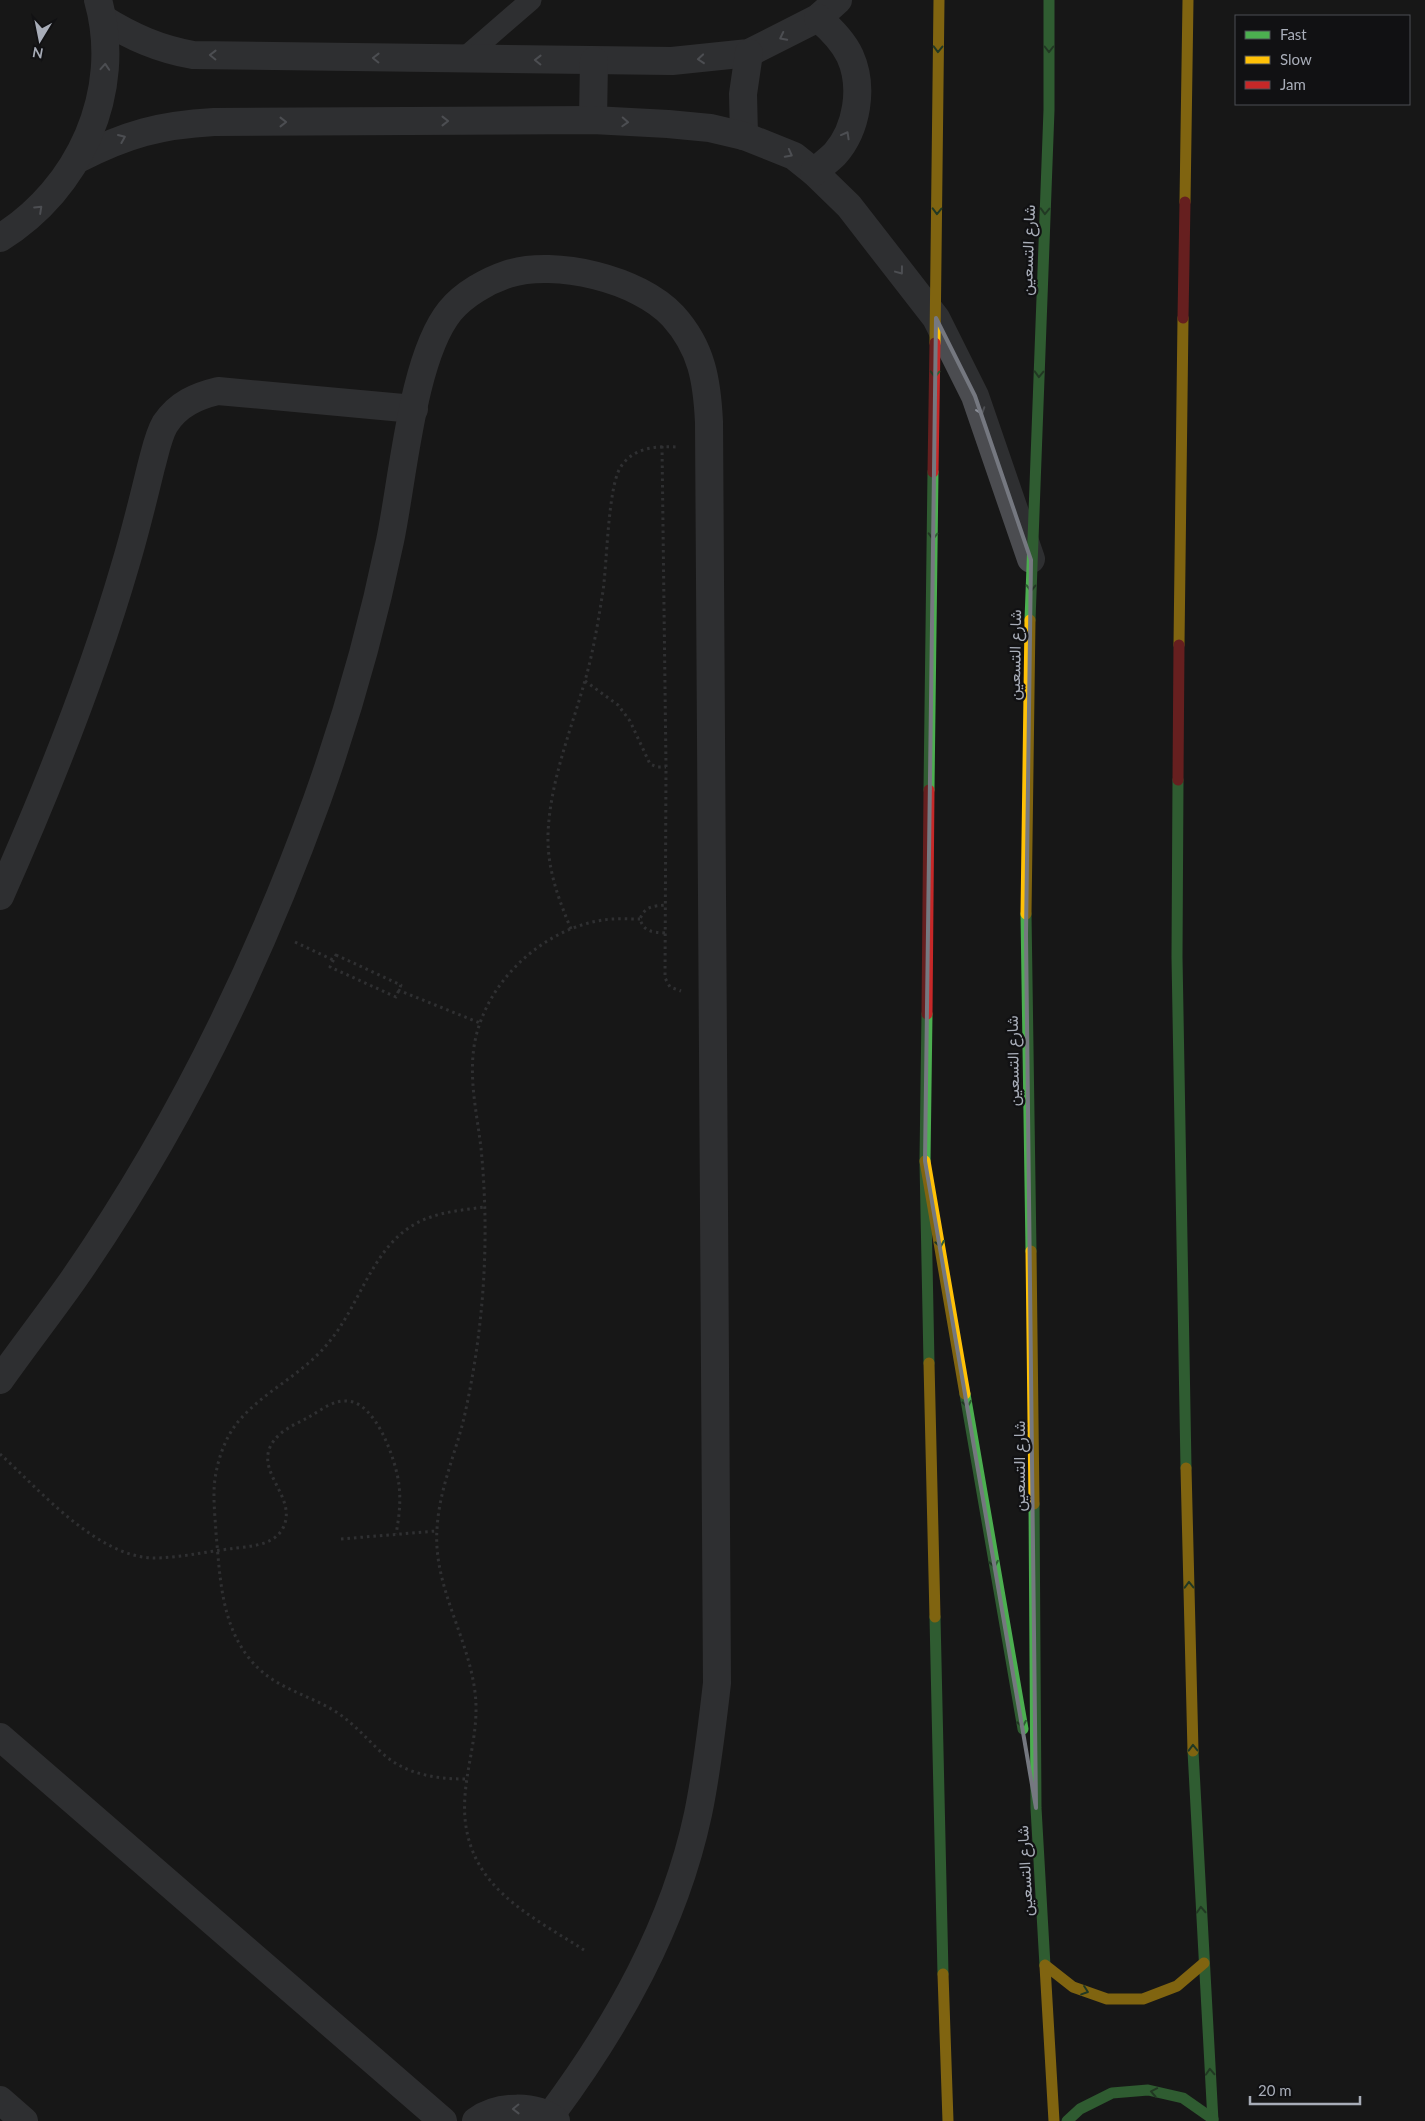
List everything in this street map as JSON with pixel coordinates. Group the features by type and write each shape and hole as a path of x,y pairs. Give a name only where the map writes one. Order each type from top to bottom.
{"main road":[{"path":"939,0 925,1161 943,2018 948,2121"},
{"name":"شارع التسعين","path":"1049,0 1049,110 1031,560 1026,935 1033,1356 1036,1808 1054,2121"},
{"path":"1188,0 1180,551 1177,957 1194,1784 1213,2120"},
{"path":"925,1161 1036,1808"},
{"path":"1045,1964 1073,1988 1107,1999 1116,1999 1143,1998 1177,1986 1204,1963"},
{"path":"1067,2121 1080,2109 1112,2093 1148,2090 1183,2098 1213,2120"}],"street":[{"path":"101,9 146,43 169,51 193,55 594,61 672,61 749,53 828,9 836,35 850,57 857,82 856,108 849,132 840,146 814,172"},
{"path":"0,238 20,226 53,196 78,159 97,115 106,67 101,9"},
{"path":"744,136 742,94 749,53"},
{"path":"593,120 594,61"},
{"path":"78,159 130,135 157,128 185,124 593,120 710,128 744,136 794,156 814,172 855,213 936,318 975,396 1031,560"},
{"path":"0,1380 74,1279 146,1165 211,1047 266,928 316,800 358,672 390,541 414,409 432,340 451,310 478,287 510,273 544,270 606,277 642,291 672,315 695,347 707,384 710,448 717,1683 710,1750 697,1816 679,1881 654,1943 625,2004 553,2118 518,2107 485,2114 476,2121"},
{"path":"0,896 42,802 87,686 125,566 157,445 165,425 178,408 197,396 218,391 414,409"},
{"path":"0,1737 443,2121"},
{"path":"0,2100 24,2121"}],"lane":[{"path":"463,59 531,0"}],"path":[{"path":"571,929 558,899 550,868 548,836 550,804 585,681 603,590 614,482 621,467 632,456 646,448 662,446 710,448"},
{"path":"662,446 666,766 665,978 670,987 679,991 714,991"},
{"path":"585,681 618,705 630,721 650,764 657,767 666,766"},
{"path":"665,933 650,932 643,927 640,919 643,911 650,907 666,905"},
{"path":"584,1950 523,1910 494,1886 473,1853 464,1817 465,1779 474,1737 475,1695 468,1653 440,1573 436,1531 442,1489 463,1420 478,1350 485,1279 485,1206 481,1148 473,1090 472,1056 480,1022 500,983 532,951 571,929 603,920 640,919"},
{"path":"266,928 333,960"},
{"path":"336,955 401,984 398,990 396,996 330,967 336,955"},
{"path":"398,990 480,1022"},
{"path":"465,1779 443,1779 421,1775 400,1766 383,1754 348,1720 327,1706 274,1682 249,1658 231,1628 222,1594 214,1511 215,1475 223,1448 236,1425 254,1404 304,1368 328,1344 349,1316 377,1260 394,1239 416,1223 441,1214 485,1206"},
{"path":"0,1454 91,1537 120,1551 152,1558 185,1556 260,1545 272,1539 282,1529 287,1515 286,1501 271,1478 268,1467 268,1455 272,1444 280,1434 289,1428 335,1402 347,1400 359,1403 369,1410 376,1420 395,1466 400,1500 396,1534"},
{"path":"341,1539 436,1531"}],"highlighted area":[{"path":"936,318 975,396 1031,560 1026,935 1036,1808 925,1161"}],"traffic: fast":[{"path":"1030,620 1049,110 1049,0"},
{"path":"929,790 933,472"},
{"path":"1178,780 1177,957 1186,1468"},
{"path":"1026,914 1031,1251"},
{"path":"927,1014 925,1161 929,1363"},
{"path":"965,1394 1023,1729"},
{"path":"1034,1504 1036,1808 1045,1966"},
{"path":"935,1617 943,1974"},
{"path":"1193,1751 1213,2121"},
{"path":"1067,2121 1080,2109 1112,2093 1148,2090 1183,2098 1213,2119"}],"traffic: slow":[{"path":"935,343 939,0"},
{"path":"1185,202 1188,0"},
{"path":"1179,645 1183,318"},
{"path":"1026,914 1030,620"},
{"path":"925,1161 965,1394"},
{"path":"1031,1251 1034,1504"},
{"path":"929,1363 935,1617"},
{"path":"1186,1468 1193,1751"},
{"path":"1045,1965 1073,1987 1107,1999 1143,1999 1177,1986 1204,1963"},
{"path":"1045,1966 1054,2121"},
{"path":"943,1974 948,2121"}],"traffic: jam":[{"path":"1183,318 1185,202"},
{"path":"933,472 935,343"},
{"path":"1178,780 1179,645"},
{"path":"927,1014 929,790"}]}
